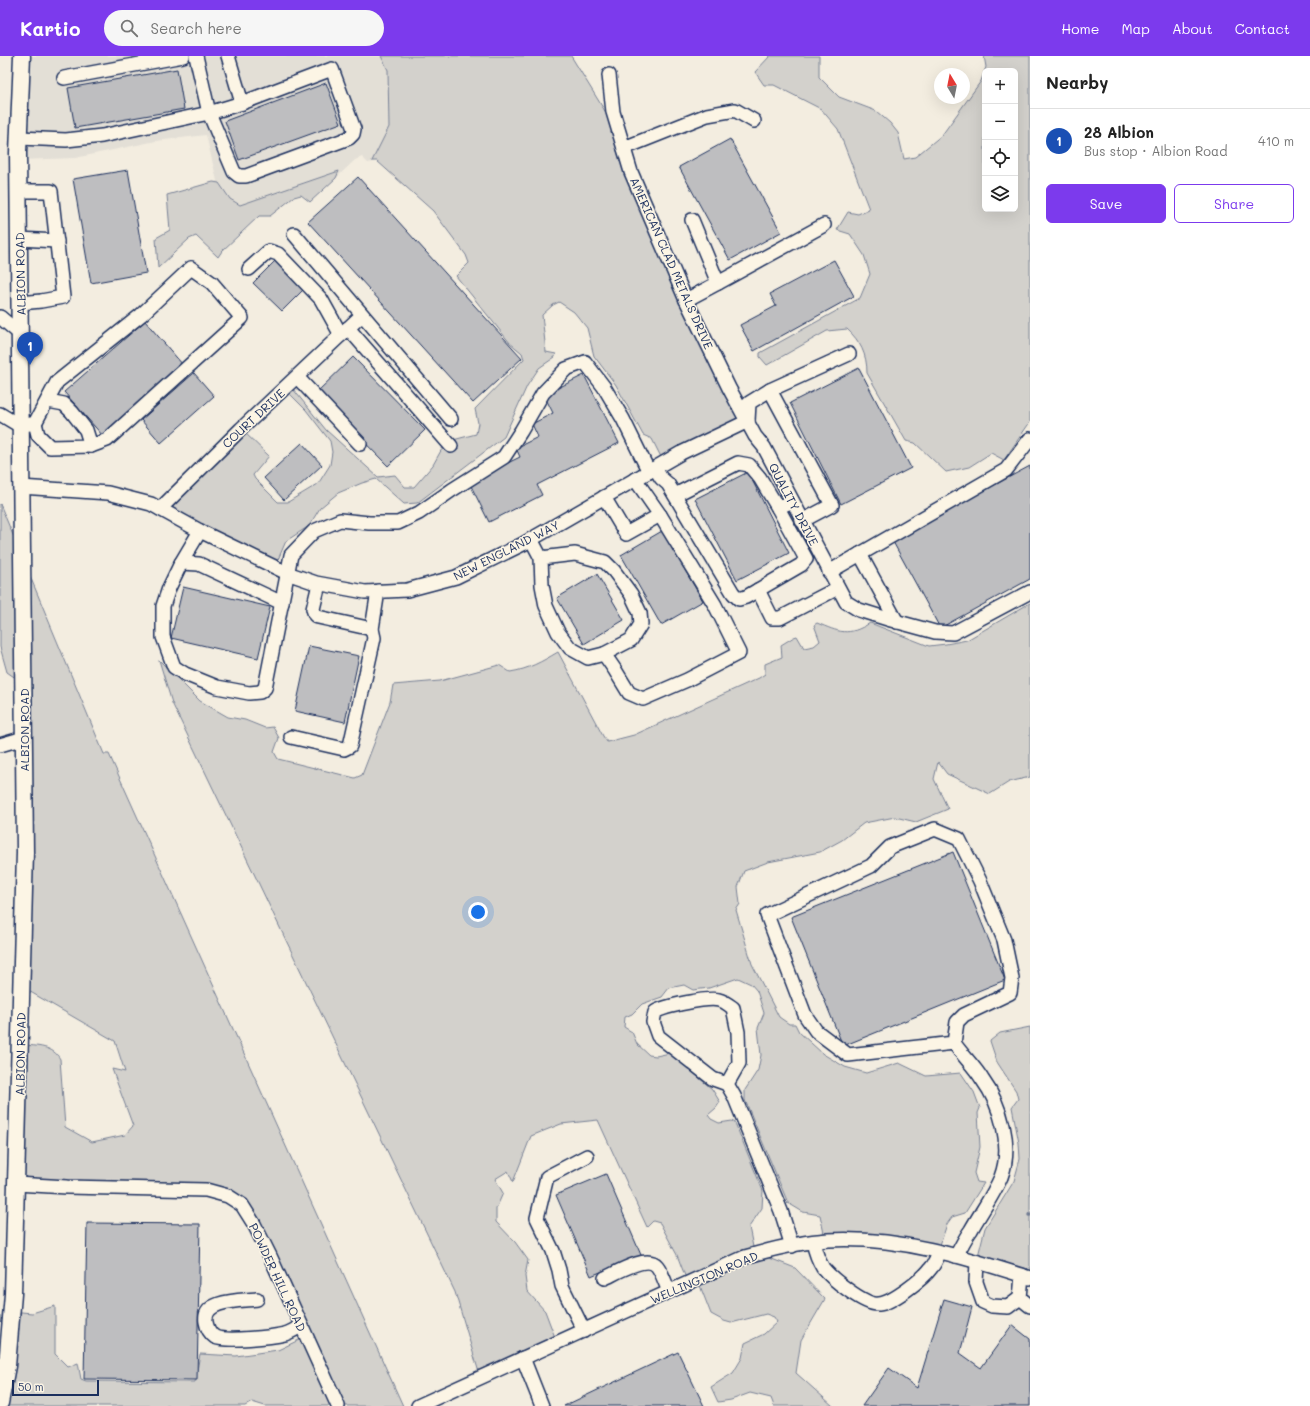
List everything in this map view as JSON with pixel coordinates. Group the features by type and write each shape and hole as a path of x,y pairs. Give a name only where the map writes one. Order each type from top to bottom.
{"main road":[{"name":"ALBION ROAD","path":"0,1403 7,1366 13,1294 25,852 21,487 28,425 20,334 19,138 22,56"}],"street":[{"path":"64,78 183,56"},
{"path":"19,138 66,140 102,136 209,113 242,103 332,62 354,129 353,134 349,138 246,176 239,176 234,172 209,113 196,56"},
{"path":"228,56 242,103"},
{"name":"AMERICAN CLAD METALS DRIVE","path":"609,75 613,112 631,172 686,300 729,388 748,421"},
{"path":"624,148 707,115 735,110 754,121"},
{"path":"19,191 51,191 63,297 20,303"},
{"path":"692,220 718,283"},
{"path":"686,300 824,225"},
{"path":"294,234 451,419"},
{"path":"19,239 57,240"},
{"path":"249,269 269,252 278,254 321,299 345,332 451,446"},
{"path":"0,414 28,425 50,447 91,446 107,440 242,318 212,283 191,268 141,315 57,382 48,401 28,425"},
{"name":"COURT DRIVE","path":"160,509 241,429 362,315"},
{"path":"0,317 20,334"},
{"path":"748,421 749,403 770,390 849,354"},
{"path":"200,532 181,563 169,588 163,606 163,637 174,667 185,674 217,687 249,693 260,692 265,688 291,555 314,530 340,520 369,523 398,523 419,513 504,457 543,393 566,369 584,362 604,387 652,470 668,484 733,593 739,599 746,597 802,565 806,559 760,478 749,465 738,463 675,495"},
{"path":"297,377 360,444"},
{"path":"770,390 832,505 802,521"},
{"path":"48,401 64,404 72,412 86,430 91,446"},
{"name":"NEW ENGLAND WAY","path":"21,487 108,493 151,504 200,532 287,573 319,584 365,592 407,590 456,577 531,539 681,453 748,421"},
{"name":"QUALITY DRIVE","path":"748,421 755,436 764,448 846,602 859,610 897,622"},
{"path":"829,572 1006,470 1030,439"},
{"path":"604,654 629,692 643,699 687,680 739,653 715,604 660,515 635,479"},
{"path":"604,497 626,534 660,515"},
{"path":"778,508 792,502"},
{"path":"531,539 541,558 542,585 546,606 558,632 570,648 588,658 604,654 631,640 641,624 640,613 631,594 614,571 605,562 575,554 541,558"},
{"path":"860,554 897,622 935,632 953,633 1030,592"},
{"path":"181,563 199,564 282,603"},
{"path":"319,584 313,609 315,615 318,617 372,629"},
{"path":"758,590 772,618 780,618 838,588"},
{"path":"291,737 344,749 350,746 374,638 372,629 378,592"},
{"path":"0,745 24,738"},
{"path":"954,1043 848,1055 816,1031 805,1015 767,916 871,866 890,847 935,829 959,839 980,881 1004,940 1012,978 1010,993 964,1015 957,1022 954,1043 983,1079 998,1109 1004,1129 1006,1150 1001,1176 988,1203 970,1230 956,1256"},
{"path":"727,1084 740,1063 738,1032 733,1008 719,1000 711,1000 676,1005 655,1012 653,1022 658,1036 714,1079 727,1084 734,1096 781,1211 792,1246"},
{"path":"584,1331 562,1286 553,1251 537,1218 547,1177 587,1156"},
{"name":"POWDER HILL ROAD","path":"16,1184 67,1187 206,1190 228,1196 242,1205 254,1224 270,1256 338,1406"},
{"name":"WELLINGTON ROAD","path":"418,1406 745,1257 774,1249 827,1240 862,1240 903,1244 956,1256 1026,1277"},
{"path":"813,1242 816,1256 823,1268 861,1299 878,1305 892,1300 914,1284 931,1269 940,1252"},
{"path":"605,1278 641,1262 651,1262 657,1266 669,1291"},
{"path":"977,1262 976,1282 983,1302 992,1306 1008,1307 1025,1302 1026,1277"},
{"path":"257,1298 216,1304 209,1308 205,1317 207,1330 214,1336 220,1338 248,1338 286,1334 301,1326"},
{"path":"524,1358 540,1405"}],"shaded area":[{"path":"22,56 381,56 388,70 389,127 373,162 368,163 362,157 355,160 336,178 339,171 240,205 230,199 219,183 213,182 217,181 206,135 156,141 75,158 20,160"},
{"path":"381,56 571,56 616,129 737,415 738,425 664,463 652,439 643,435 616,385 594,356 587,328 574,312 559,302 553,305 542,315 546,352 556,354 555,357 539,368 527,386 504,437 417,503 404,504 376,479 338,493 320,508 309,526 286,541 274,569 162,505 242,430 269,456 253,475 255,479 278,502 288,502 318,484 330,465 332,452 330,441 306,410 285,389 289,384 326,430 378,477 395,475 405,487 414,487 433,465 443,447 453,440 476,434 478,423 475,409 524,359 522,353 510,343 456,276 469,263 466,255 433,211 377,161 372,161 389,127 388,70"},
{"path":"770,56 819,56 819,77 839,97 876,111 890,123 898,133 904,159 915,157 942,135 964,104 970,104 970,96 982,78 982,212 1018,212 1018,68 986,68 984,56 1030,56 1030,422 1004,460 991,453 969,467 946,472 915,443 906,441 867,373 866,360 862,348 856,338 847,329 827,331 767,365 760,357 760,353 860,298 870,274 864,255 850,234 837,230 848,212 858,214 869,209 838,129 821,109 774,85 764,85 755,72"},
{"path":"339,171 336,178 310,202 301,195 294,197 270,216 259,216 222,251 218,257 196,236 189,239 158,268 156,238 170,230 167,195 213,182 219,183 230,199 240,205"},
{"path":"0,504 104,754 109,754 403,1406 265,1406 252,1402 245,1406 0,1406 11,1311 32,1313 55,1306 55,1354 68,1367 78,1363 81,1379 86,1381 195,1382 200,1354 236,1356 278,1350 301,1339 252,1220 224,1193 22,1183 23,1045 39,1046 49,1049 53,1051 60,1059 65,1127 92,1142 125,1135 133,1126 112,1069 125,1072 115,1041 27,990 24,684 7,672 0,647"},
{"path":"1030,603 1030,777 1009,782 990,794 947,774 938,762 934,779 948,809 916,822 895,817 864,823 842,840 820,852 768,862 744,871 738,887 740,904 736,910 752,964 779,1017 789,1024 795,1024 799,1032 823,1054 845,1067 866,1073 899,1063 926,1076 961,1073 974,1092 980,1108 978,1113 980,1147 974,1173 977,1182 984,1183 965,1213 952,1217 947,1224 938,1251 825,1238 820,1215 803,1212 788,1203 745,1100 745,1090 758,1070 761,1055 758,1028 764,1013 757,991 751,984 738,978 709,988 693,990 684,985 669,988 662,997 642,1004 632,1014 625,1017 624,1027 632,1032 637,1044 649,1055 656,1056 670,1053 712,1089 720,1102 708,1115 711,1119 719,1123 732,1121 735,1123 763,1191 762,1208 749,1227 754,1252 795,1268 825,1299 801,1340 796,1373 833,1406 774,1406 771,1398 750,1393 731,1400 718,1402 711,1387 733,1373 742,1358 745,1343 764,1334 777,1322 774,1317 766,1314 731,1323 711,1314 697,1278 687,1281 677,1255 660,1223 653,1221 647,1227 598,1120 561,1124 531,1136 513,1182 508,1171 495,1179 503,1193 496,1209 496,1222 515,1242 528,1260 525,1276 527,1291 545,1311 556,1340 480,1376 455,1292 172,703 159,660 200,701 228,717 245,720 265,728 273,727 279,738 274,752 278,759 355,778 362,775 390,702 393,685 440,681 499,665 510,672 517,671 535,665 558,652 607,742 634,735 759,678 765,674 765,664 782,657 781,645 794,637 797,636 804,648 814,646 820,641 814,625 817,623 838,631 849,632 870,623 929,646 967,640"},
{"path":"1030,1027 1030,1277 977,1260 985,1228 1014,1181 1020,1159 1019,1143 1012,1107 1018,1099 1016,1091 997,1062 990,1041 1000,1033"}],"building":[{"path":"177,69 184,109 75,128 68,88"},
{"path":"326,83 341,123 239,160 225,121"},
{"path":"730,139 781,232 730,260 679,167"},
{"path":"128,170 146,273 91,283 73,179"},
{"path":"358,177 522,358 473,403 308,222"},
{"path":"834,260 854,296 754,351 740,325 776,306 770,294"},
{"path":"275,261 304,289 282,311 253,283"},
{"path":"145,321 183,365 103,436 64,392"},
{"path":"353,357 425,430 388,466 316,393"},
{"path":"859,368 911,468 841,504 790,403"},
{"path":"194,373 214,396 161,443 141,420"},
{"path":"584,375 619,443 537,485 542,495 489,522 469,482 520,457 516,448 538,437 532,424 553,413 544,395"},
{"path":"302,443 322,465 284,500 264,478"},
{"path":"1030,466 1030,579 940,628 892,540"},
{"path":"748,472 789,553 737,580 695,499"},
{"path":"662,531 703,601 661,625 621,555"},
{"path":"597,574 624,620 584,644 557,598"},
{"path":"183,587 270,607 258,658 171,638"},
{"path":"309,646 359,656 345,722 295,711"},
{"path":"953,852 1005,980 843,1046 791,917"},
{"path":"606,1174 641,1255 591,1276 556,1195"},
{"path":"87,1223 200,1224 197,1380 84,1379"},
{"path":"944,1299 972,1307 960,1353 981,1368 1012,1325 1030,1339 1030,1406 862,1406 889,1368 917,1388"},
{"path":"678,1352 704,1406 564,1406"}],"place":[{"name":"28 Albion","path":"30,365"}]}
